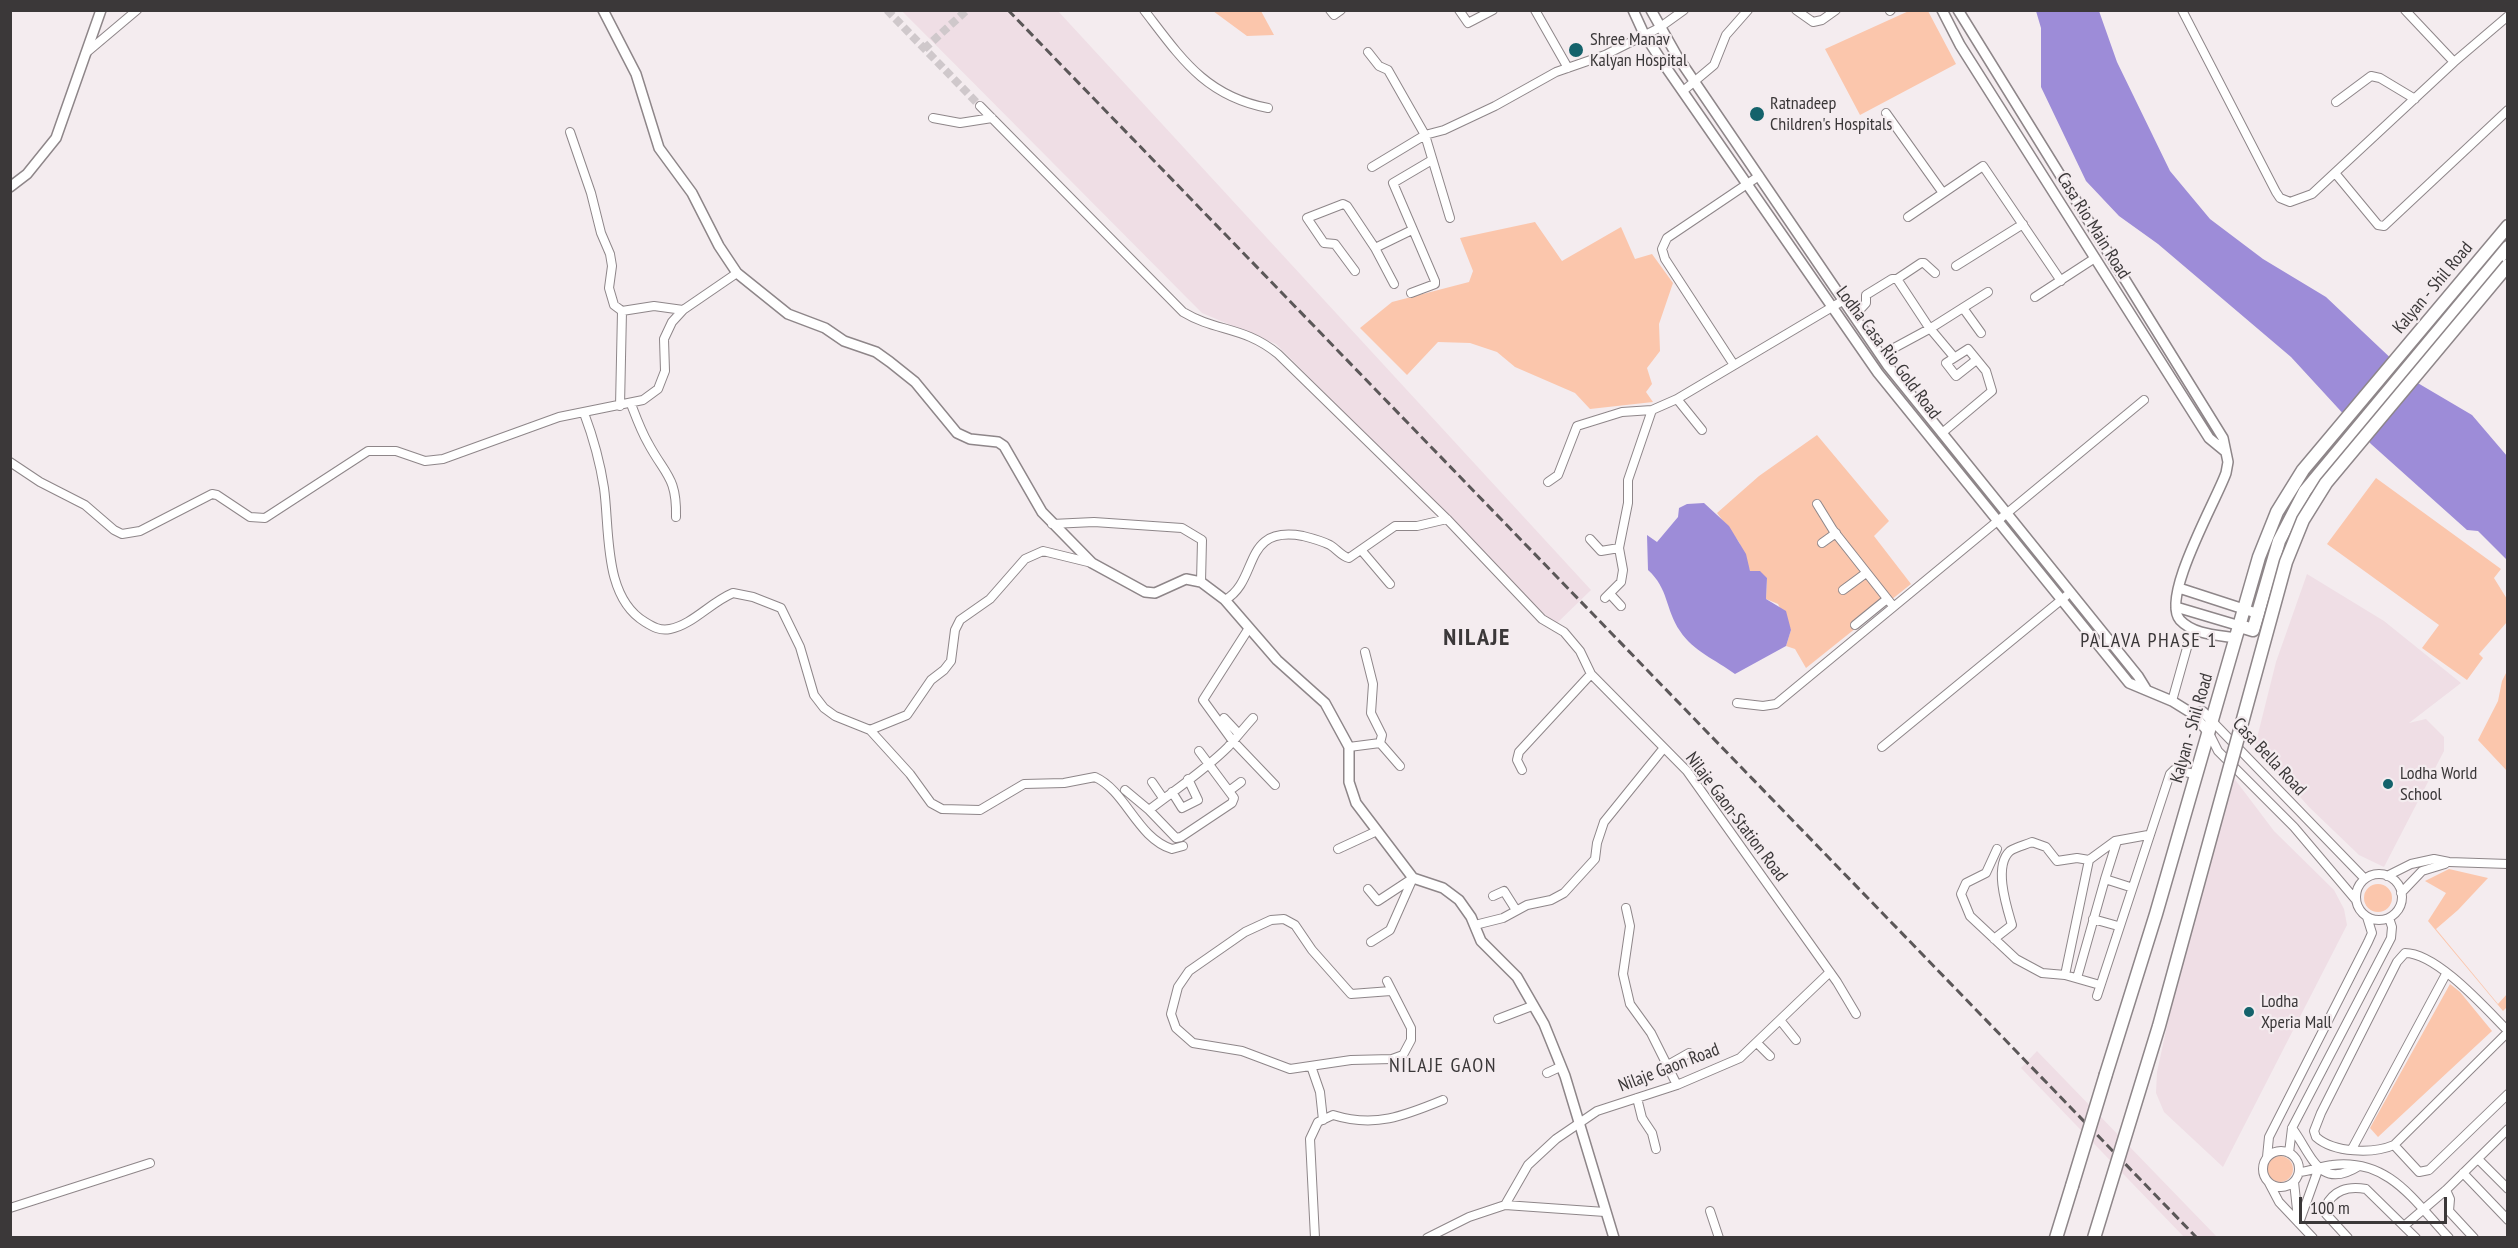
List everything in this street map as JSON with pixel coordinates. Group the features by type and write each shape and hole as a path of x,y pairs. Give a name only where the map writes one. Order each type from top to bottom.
{"main road":[{"name":"Kalyan - Shil Road","path":"2238,632 2253,630 2276,551 2289,519 2306,491 2488,260 2508,226"},
{"name":"Kalyan - Shil Road","path":"2056,1238 2157,914 2195,774 2266,536 2277,512 2314,455 2488,260 2508,247"},
{"path":"2094,1238 2159,1026 2266,629 2286,562 2303,520 2326,483 2508,265"}],"street":[{"path":"10,187 27,174 56,138 101,10"},
{"path":"86,53 137,10"},
{"path":"603,10 636,74 659,148 692,194 719,246 737,273 788,314 825,328 844,341 876,352 890,362 915,382 957,432 970,439 998,442 1004,446 1042,512 1092,563"},
{"path":"1144,10 1194,74 1243,104 1268,108"},
{"path":"1330,10 1334,15 1341,10"},
{"path":"1459,10 1464,21 1468,23 1493,10"},
{"path":"1535,10 1568,68"},
{"name":"Lodha Casa Rio Gold Road","path":"1633,10 1644,34 1878,373 2129,683 2172,701 2193,714"},
{"name":"Lodha Casa Rio Gold Road","path":"1651,10 1659,28 1695,83 1881,355 2146,689"},
{"path":"1372,167 1425,135 1444,130 1556,72 1605,55 1659,28 1683,10"},
{"path":"1683,91 1714,65 1726,35 1748,10"},
{"path":"1796,10 1813,22 1822,20 1836,10"},
{"name":"Casa Rio Main Road","path":"1942,10 1998,105 2209,438 2226,452"},
{"name":"Casa Rio Main Road","path":"1958,10 2220,431 2226,452 2226,473 2185,565 2176,607"},
{"path":"2182,10 2280,198 2290,202 2304,199 2335,173 2454,62 2508,16"},
{"path":"2405,10 2454,62"},
{"path":"1368,52 1379,66 1388,70 1425,135 1450,219"},
{"path":"2336,102 2371,76 2389,82 2415,99"},
{"path":"1998,105 2012,97"},
{"name":"Nilaje Gaon-Station Road","path":"980,106 1183,312 1196,320 1249,334 1278,354 1447,519 1542,619 1564,632 1580,651 1591,674 1687,771 1830,972 1856,1014"},
{"path":"2335,173 2378,225 2384,226 2508,110"},
{"path":"1886,112 1943,193"},
{"path":"933,118 960,123 992,118"},
{"path":"570,132 591,193 600,233 610,254 612,266 610,297 617,310 654,306 682,310"},
{"path":"1411,293 1435,284 1435,281 1393,183 1432,160"},
{"path":"1908,217 1983,166 2061,281"},
{"path":"1734,365 1665,259 1662,249 1666,238 1759,176"},
{"path":"1354,271 1335,244 1324,243 1307,219 1342,204 1347,206 1375,248 1394,284"},
{"path":"1956,266 2023,224"},
{"path":"1375,248 1412,230"},
{"path":"2035,297 2095,258"},
{"path":"1854,316 1866,303 1866,295 1921,263 1935,273"},
{"path":"10,462 40,482 85,505 114,530 130,534 212,494 218,495 250,517 265,518 368,451 396,451 425,461 443,459 559,417 644,400 658,389 664,371 664,339 672,322 682,310 737,273"},
{"path":"1897,279 1954,357"},
{"path":"1881,355 1931,328 1988,292"},
{"path":"1548,482 1558,474 1577,426 1622,412 1652,410 1677,399 1844,300"},
{"path":"1963,308 1981,333"},
{"path":"620,406 622,311"},
{"path":"1942,433 1992,391 1986,371 1968,349 1946,363 1954,376 1976,361"},
{"path":"1677,399 1702,430"},
{"path":"1737,703 1763,706 1776,704 2144,400"},
{"path":"631,404 649,444 671,477 676,494 676,516"},
{"path":"1621,606 1607,596 1621,582 1623,570 1619,548 1632,464 1652,410"},
{"path":"584,413 600,465 609,547 618,589 628,610 656,629 670,629 686,624 715,602 733,593 772,603 787,615 800,647 814,695 824,708 835,716 870,730 910,774 931,803 942,809 980,810 1024,784 1064,783 1095,777 1107,785 1151,837 1172,849 1183,846"},
{"path":"1817,504 1836,533 1893,606"},
{"path":"1225,600 1237,591 1254,553 1270,537 1280,534 1303,536 1331,546 1349,558 1395,526 1417,526 1447,519"},
{"path":"1052,524 1094,522 1182,528 1202,540 1201,582"},
{"path":"1822,543 1836,533"},
{"path":"1590,539 1601,551 1619,548"},
{"path":"870,730 908,715 931,680 951,661 955,630 960,620 990,600 1016,566 1025,559 1043,551 1092,563 1145,592 1155,593 1186,579 1201,582 1225,600 1277,660 1325,703 1349,747 1351,790 1356,803 1413,878 1443,888 1460,900 1475,925 1481,941 1517,977 1544,1024 1560,1067 1580,1123 1614,1238"},
{"path":"1362,551 1390,584"},
{"path":"1843,590 1866,573"},
{"path":"2179,588 2259,614"},
{"path":"1882,747 2070,592"},
{"path":"1855,625 1887,599"},
{"path":"2176,607 2178,618 2193,630 2238,632"},
{"path":"2176,607 2238,632"},
{"path":"1249,628 1203,700 1275,785"},
{"path":"2172,701 2193,630"},
{"path":"1365,652 1373,684 1371,713 1382,735 1380,743"},
{"path":"1522,771 1518,759 1519,752 1591,674"},
{"name":"Casa Bella Road","path":"2365,879 2211,719 2203,712 2193,714 2209,733 2218,751 2294,826 2355,899 2361,912 2367,917"},
{"path":"1224,718 1235,737"},
{"path":"1149,810 1208,763 1253,718"},
{"path":"1349,747 1380,743"},
{"path":"1380,743 1400,766"},
{"path":"1475,925 1503,918 1516,910 1558,897 1595,859 1597,843 1604,822 1663,749"},
{"path":"1125,790 1149,810 1176,838 1181,837 1232,803 1234,798 1199,751"},
{"path":"2097,996 2130,887 2170,774 2174,770 2195,774"},
{"path":"1172,792 1182,808 1198,800 1188,779"},
{"path":"1152,782 1163,798"},
{"path":"1229,791 1241,782"},
{"path":"1338,849 1377,831"},
{"path":"2065,975 2090,860 2117,841 2148,835"},
{"path":"2077,978 2117,841"},
{"path":"1994,939 2012,926 2001,886 2006,856 2011,850 2032,842 2046,847 2057,861 2077,858 2090,860"},
{"path":"1997,849 1986,873 1966,883 1961,894 1970,916 2016,959 2042,973 2065,975 2100,985"},
{"path":"2387,876 2423,860 2508,864"},
{"path":"2401,893 2422,871 2449,862"},
{"path":"2313,1238 2279,1202 2265,1178 2263,1167 2267,1157 2269,1137 2372,933 2367,917 2382,920 2389,918 2399,907 2401,893 2398,885 2387,876 2380,874 2365,879 2356,891 2355,899"},
{"path":"1368,890 1378,901 1413,878"},
{"path":"1371,942 1390,930 1413,878"},
{"path":"2105,879 2130,887"},
{"path":"1493,896 1504,891 1516,910"},
{"path":"1626,908 1630,926 1623,974 1630,1004 1634,1013 1651,1033 1677,1085"},
{"path":"2289,1153 2292,1128 2391,938 2392,927 2389,918"},
{"path":"1387,981 1411,1028 1411,1040 1403,1055 1392,1059 1351,1059 1290,1069 1242,1051 1193,1043 1176,1028 1171,1014 1178,987 1190,971 1245,933 1271,920 1284,919 1294,925 1312,950 1351,994 1391,992"},
{"path":"2093,919 2118,926"},
{"path":"2405,953 2413,953 2465,988 2508,1032 2394,1145 2374,1150 2352,1149 2320,1140 2314,1131 2397,962 2405,953"},
{"name":"Nilaje Gaon Road","path":"1505,1205 1528,1165 1556,1139 1597,1111 1677,1085 1740,1058 1830,972"},
{"path":"2352,1149 2446,974"},
{"path":"1498,1019 1532,1006"},
{"path":"1780,1020 1796,1040"},
{"path":"1757,1043 1770,1056"},
{"path":"1666,1066 1689,1053"},
{"path":"1311,1066 1320,1092 1323,1120"},
{"path":"1547,1073 1560,1067"},
{"path":"2394,1145 2419,1172 2429,1170 2508,1094"},
{"path":"1637,1098 1641,1118 1652,1133 1656,1149"},
{"path":"1315,1238 1310,1139 1318,1122 1333,1115 1355,1122 1401,1117 1443,1100"},
{"path":"2292,1128 2318,1170"},
{"path":"2404,1226 2446,1190 2507,1131"},
{"path":"2267,1157 2278,1151 2289,1153 2296,1158 2300,1172 2294,1182 2299,1223"},
{"path":"2478,1159 2508,1189"},
{"path":"10,1208 150,1163"},
{"path":"2300,1172 2318,1170 2329,1175 2347,1173 2358,1166 2381,1172 2396,1180 2449,1238"},
{"path":"2299,1223 2318,1170"},
{"path":"2463,1173 2508,1220"},
{"path":"2265,1178 2279,1187 2294,1182"},
{"path":"2348,1238 2326,1214 2325,1207 2342,1189 2366,1189 2416,1238"},
{"path":"2446,1190 2450,1199 2449,1211 2474,1238"},
{"path":"1427,1238 1469,1216 1505,1205 1605,1212"},
{"path":"1710,1211 1719,1238"}],"shaded area":[{"path":"1911,10 1928,11 1956,64 1860,115 1825,49"},
{"path":"902,11 1058,11 1591,590 1555,625 1276,344 1202,313"},
{"path":"1213,11 1261,11 1274,35 1247,36"},
{"path":"2036,11 2099,11 2117,62 2170,171 2210,219 2263,259 2326,297 2416,382 2472,415 2507,456 2507,560 2478,531 2467,530 2371,444 2291,357 2158,244 2119,216 2086,181 2041,87 2041,28"},
{"path":"1535,222 1562,261 1621,227 1635,259 1652,254 1673,283 1659,324 1660,351 1647,368 1652,384 1646,392 1653,402 1590,409 1575,393 1515,367 1497,352 1470,343 1438,342 1407,375 1360,328 1392,302 1469,282 1473,271 1460,238"},
{"path":"1817,435 1889,521 1874,536 1911,584 1806,668 1795,649 1786,646 1791,630 1778,604 1766,599 1767,578 1750,571 1739,542 1717,513 1759,476"},
{"path":"2376,478 2501,569 2494,578 2507,599 2507,622 2479,654 2483,658 2467,680 2422,648 2439,625 2327,544"},
{"path":"1704,503 1729,526 1746,554 1750,571 1760,571 1767,578 1766,599 1786,611 1791,630 1786,646 1735,674 1698,650 1685,638 1675,623 1660,584 1648,570 1647,535 1657,542 1678,517 1679,508 1687,504"},
{"path":"2307,574 2384,621 2461,683 2409,723 2426,719 2444,737 2444,751 2384,867 2359,855 2309,807 2255,746 2276,662"},
{"path":"2507,671 2507,771 2478,740 2498,701 2502,681"},
{"path":"2224,765 2274,831 2334,890 2344,909 2347,925 2223,1167 2164,1112 2156,1093 2157,1072"},
{"path":"2449,869 2488,878 2458,910 2436,929 2498,1004 2507,994 2507,1007 2503,1011 2428,921 2446,893 2425,881"},
{"path":"2378,884 2388,888 2392,898 2388,908 2378,912 2368,908 2364,898 2368,888"},
{"path":"2450,984 2460,992 2492,1031 2378,1137 2370,1128"},
{"path":"2037,1051 2217,1237 2184,1237 2021,1068"},
{"path":"2280,1156 2289,1160 2293,1169 2289,1178 2280,1182 2271,1178 2267,1169 2271,1160"}],"tunnel":[{"path":"887,10 980,106"},
{"path":"924,49 967,10"}],"railway":[{"path":"1008,10 2197,1238"}],"place":[{"name":"Shree Manav Kalyan Hospital","path":"1576,50"},
{"name":"Ratnadeep Children's Hospitals","path":"1757,114"},
{"name":"Lodha World School","path":"2388,784"},
{"name":"Lodha Xperia Mall","path":"2249,1012"}],"district":[{"name":"NILAJE","path":"1477,638"},
{"name":"PALAVA PHASE 1","path":"2149,641"},
{"name":"NILAJE GAON","path":"1443,1066"}]}
